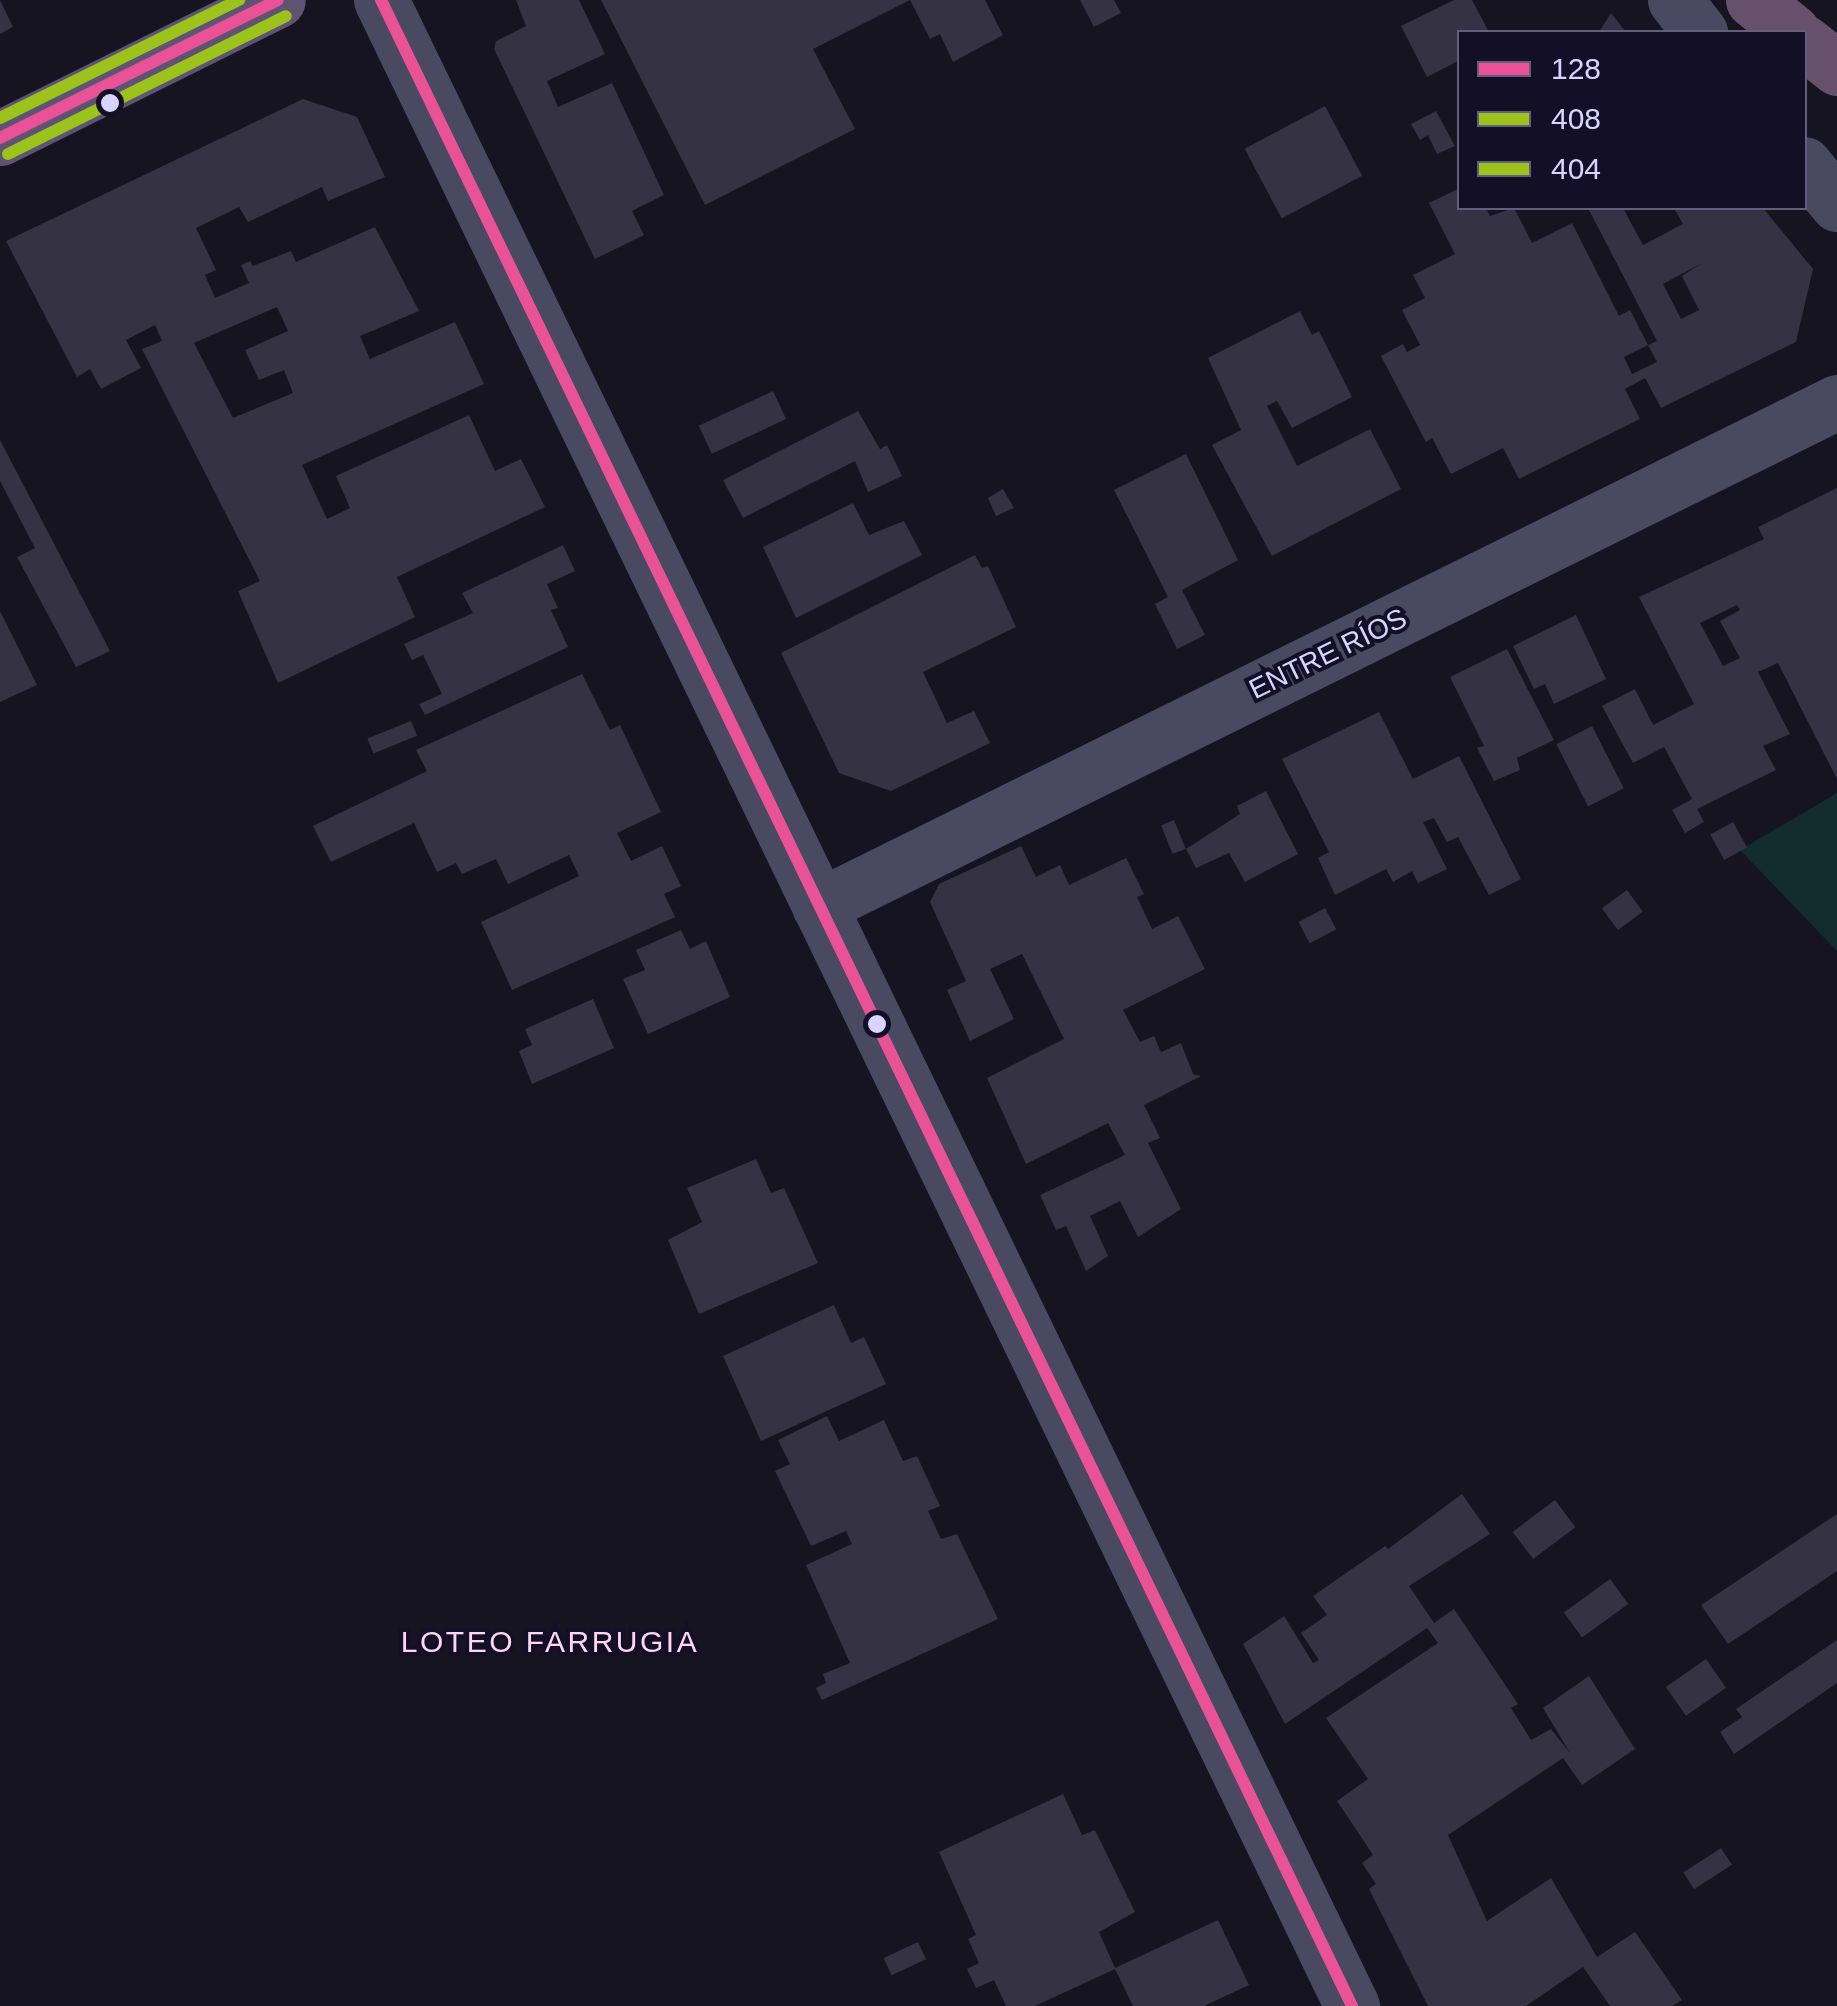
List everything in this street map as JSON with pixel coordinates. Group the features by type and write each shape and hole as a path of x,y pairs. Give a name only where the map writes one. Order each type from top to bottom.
{"highway":[{"path":"1753,0 1790,30"},
{"path":"1807,44 1837,68"}],"main road":[{"path":"0,138 278,0"}],"street":[{"path":"381,0 1352,2006"},
{"path":"1674,0 1698,30"},
{"path":"1807,168 1837,204"},
{"name":"ENTRE RÍOS","path":"819,906 1837,402"}],"green space":[{"path":"1837,793 1837,951 1740,850"}],"building":[{"path":"0,0 13,27 0,34"},
{"path":"516,0 579,0 605,54 547,81 558,107 612,83 664,195 632,211 644,235 595,259 494,49 496,41 526,26"},
{"path":"601,0 910,0 813,49 855,129 705,205"},
{"path":"910,0 985,0 1003,35 953,62 940,34 930,39"},
{"path":"1080,0 1114,0 1121,13 1094,27"},
{"path":"1454,0 1472,0 1488,30 1457,30 1457,62 1427,77 1401,26"},
{"path":"1611,13 1624,30 1600,30"},
{"path":"303,99 357,117 385,177 328,201 322,187 248,222 239,207 196,228 216,270 205,275 215,298 249,283 241,265 250,261 253,266 291,251 296,262 375,227 419,311 360,336 370,359 455,322 484,384 302,465 327,519 350,508 336,476 469,415 495,471 521,459 545,507 397,577 415,617 278,683 238,591 260,581 142,349 162,341 155,325 126,340 141,368 101,389 90,369 77,377 6,241","holes":["277,307 288,331 245,350 259,380 284,370 293,393 233,418 194,343"]},
{"path":"1325,106 1362,176 1282,218 1245,149"},
{"path":"1436,111 1455,146 1437,154 1428,135 1420,140 1411,124"},
{"path":"1457,189 1457,210 1487,210 1490,216 1515,210 1532,243 1572,223 1619,316 1630,310 1648,345 1657,341 1589,210 1624,210 1643,245 1683,224 1675,210 1765,210 1813,269 1796,342 1661,408 1645,378 1625,389 1640,419 1519,479 1503,448 1451,474 1432,438 1426,442 1381,356 1403,344 1407,352 1420,345 1402,310 1425,298 1413,275 1455,254 1429,203","holes":["1702,263 1682,276 1699,310 1681,319 1663,284","1648,345 1657,362 1632,374 1624,357"]},
{"path":"1300,311 1312,335 1319,331 1352,397 1292,428 1277,401 1267,406 1297,466 1370,429 1401,489 1272,556 1212,445 1241,430 1208,358"},
{"path":"773,391 786,419 712,454 699,426"},
{"path":"858,411 880,449 887,445 902,476 868,492 855,461 743,518 723,480"},
{"path":"0,440 110,651 76,667 17,557 35,548 0,481"},
{"path":"1186,454 1238,560 1182,590 1205,635 1177,649 1155,604 1168,597 1114,490"},
{"path":"1837,488 1837,779 1778,663 1758,672 1790,734 1763,746 1776,770 1697,809 1704,822 1685,833 1672,810 1692,799 1664,747 1633,763 1602,706 1635,689 1653,725 1694,704 1639,597 1764,539 1758,527","holes":["1737,605 1740,610 1720,621 1740,658 1723,666 1700,623"]},
{"path":"1003,489 1014,508 996,516 988,498"},
{"path":"853,503 869,535 904,521 922,555 796,618 763,547"},
{"path":"563,545 575,571 547,584 558,608 551,610 568,647 425,715 419,704 442,694 423,655 412,660 404,644 473,613 462,593"},
{"path":"975,555 982,568 988,566 1016,627 923,672 947,723 974,711 990,743 891,791 839,773 781,653"},
{"path":"0,611 37,685 0,702"},
{"path":"1576,615 1606,679 1554,704 1545,684 1534,689 1513,646"},
{"path":"1507,649 1554,740 1517,758 1520,770 1494,781 1477,748 1484,746 1450,677"},
{"path":"582,674 610,730 620,725 661,812 617,833 631,861 662,846 681,886 664,894 675,917 512,990 481,922 579,876 569,855 508,884 496,859 462,874 456,863 437,872 414,823 331,862 313,826 427,771 416,750"},
{"path":"1379,712 1413,779 1459,756 1521,879 1489,895 1458,837 1447,842 1434,818 1423,822 1447,869 1418,883 1412,871 1393,882 1386,869 1335,895 1318,858 1329,852 1282,759"},
{"path":"411,721 417,736 373,753 367,739"},
{"path":"1592,726 1624,788 1588,807 1556,744"},
{"path":"1266,791 1298,854 1245,882 1229,853 1196,868 1186,849 1240,814 1237,806"},
{"path":"1174,820 1186,849 1173,854 1161,825"},
{"path":"1733,822 1747,847 1724,860 1710,835"},
{"path":"1021,846 1036,877 1060,865 1069,885 1126,858 1144,894 1137,897 1152,929 1178,916 1205,969 1123,1010 1140,1042 1154,1036 1161,1052 1181,1043 1193,1074 1201,1076 1144,1105 1160,1138 1148,1143 1181,1209 1138,1237 1120,1201 1090,1216 1108,1256 1086,1271 1066,1226 1056,1230 1040,1195 1125,1155 1108,1123 1026,1164 987,1078 1064,1039 1022,954 990,969 1014,1019 970,1041 947,990 966,981 930,902 939,884"},
{"path":"1627,890 1643,912 1618,930 1602,908"},
{"path":"1325,908 1336,929 1310,943 1299,922"},
{"path":"681,930 690,949 706,941 730,997 648,1034 623,979 645,970 636,950"},
{"path":"593,999 614,1048 532,1084 519,1051 532,1045 525,1029"},
{"path":"756,1159 771,1193 784,1188 818,1263 699,1314 668,1240 702,1222 687,1188"},
{"path":"834,1305 851,1343 864,1337 886,1384 761,1441 723,1356"},
{"path":"827,1416 839,1441 884,1420 903,1461 917,1456 940,1506 928,1511 941,1539 957,1534 998,1619 822,1700 816,1688 826,1683 823,1674 850,1663 806,1565 852,1544 846,1531 811,1546 775,1471 790,1464 778,1440"},
{"path":"1462,1494 1490,1534 1409,1586 1434,1623 1454,1609 1518,1704 1511,1708 1531,1740 1551,1729 1570,1753 1543,1708 1589,1676 1635,1749 1582,1785 1563,1758 1448,1835 1487,1921 1551,1878 1597,1957 1635,1932 1682,2000 1672,2006 1610,2006 1583,1967 1526,2006 1428,2006 1369,1889 1376,1884 1362,1863 1373,1855 1337,1801 1368,1779 1326,1718 1438,1643 1427,1628 1285,1724 1243,1644 1284,1616 1313,1663 1319,1660 1301,1633 1327,1615 1313,1596 1385,1546 1388,1549"},
{"path":"1555,1500 1575,1527 1533,1559 1513,1532"},
{"path":"1837,1514 1837,1571 1728,1644 1701,1605"},
{"path":"1610,1579 1628,1604 1582,1638 1564,1613"},
{"path":"1837,1640 1837,1683 1734,1754 1720,1732 1742,1717 1736,1709"},
{"path":"1706,1659 1726,1688 1686,1716 1666,1687"},
{"path":"1063,1794 1082,1835 1095,1830 1135,1912 1099,1932 1115,1968 1218,1920 1249,1985 1204,2006 1133,2006 1115,1969 1035,2006 1006,2006 994,1980 976,1988 967,1969 979,1963 968,1939 976,1935 939,1852"},
{"path":"1721,1848 1732,1865 1694,1889 1683,1873"},
{"path":"918,1942 926,1959 892,1975 884,1958"}],"transit line":[{"name":"404","path":"0,118 239,0"},
{"name":"128","path":"0,138 278,0"},
{"name":"128","path":"381,0 1352,2006"},
{"name":"408","path":"8,154 286,16"}],"district":[{"name":"LOTEO FARRUGIA","path":"550,1642"}]}
